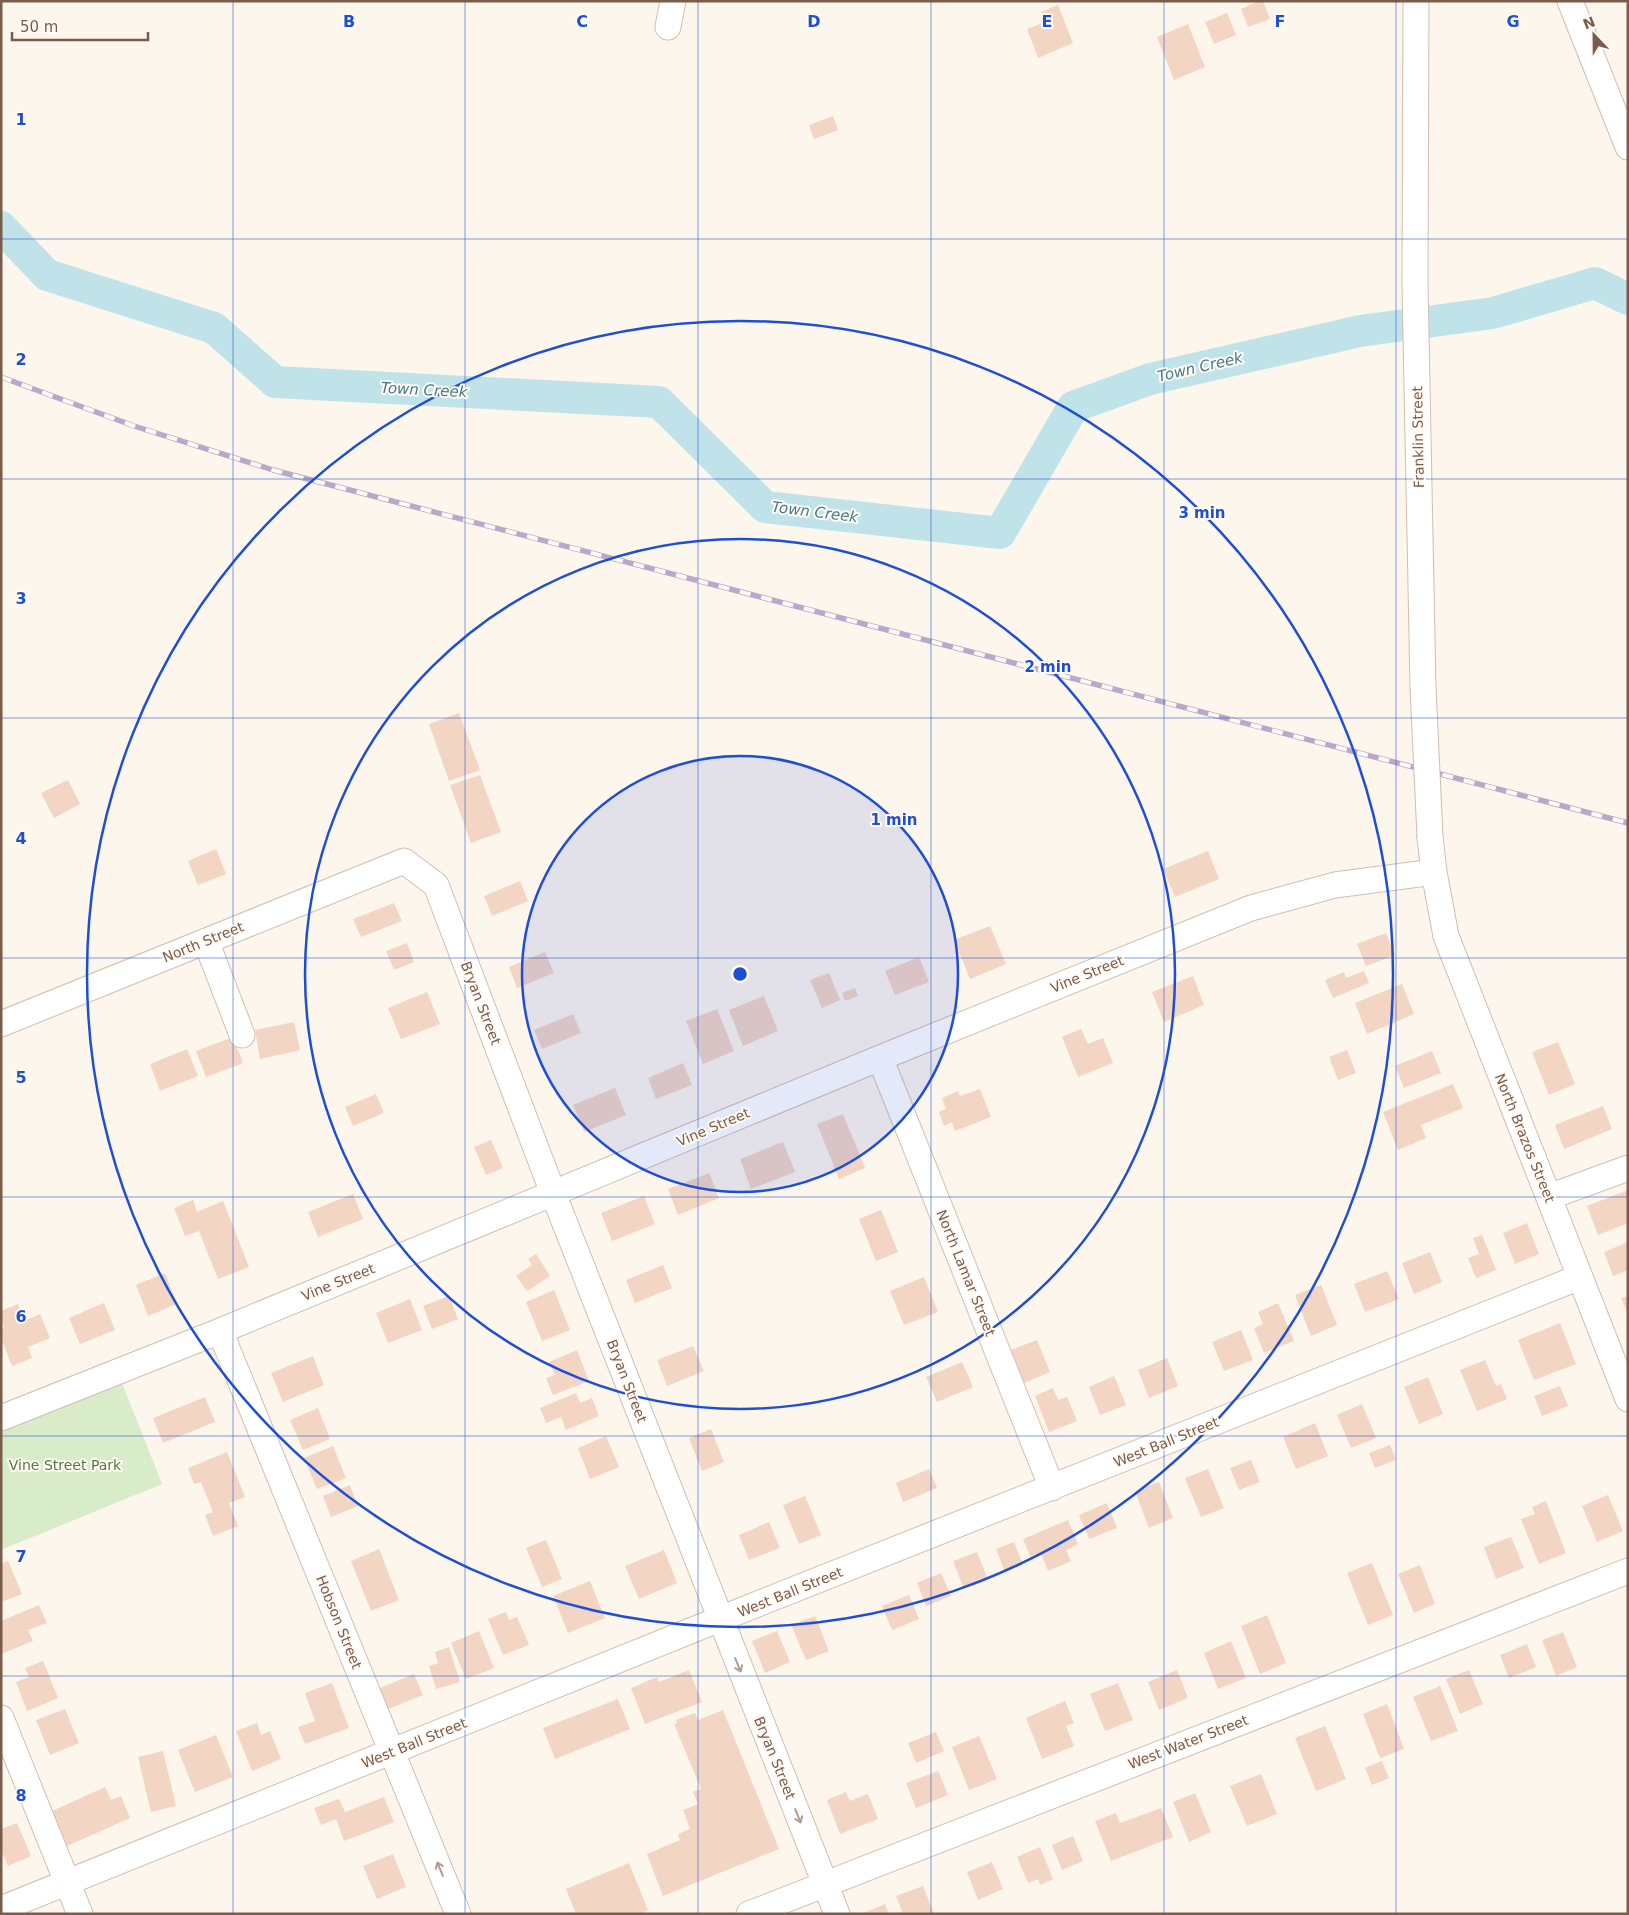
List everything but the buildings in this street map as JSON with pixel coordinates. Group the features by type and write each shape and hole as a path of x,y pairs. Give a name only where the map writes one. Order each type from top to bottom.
{"street":[{"path":"668,27 673,1"},
{"name":"Franklin Street","path":"1416,1 1416,370 1423,687 1430,837 1434,872"},
{"path":"1570,1 1628,147"},
{"name":"North Street","path":"1,1024 404,860"},
{"name":"Bryan Street","path":"404,860 436,885 554,1194 837,1914"},
{"name":"Vine Street","path":"1,1418 554,1194 880,1058 1251,908 1335,884 1434,872"},
{"name":"North Brazos Street","path":"1434,872 1446,936 1628,1399"},
{"path":"206,941 242,1035"},
{"name":"North Lamar Street","path":"880,1058 1052,1488"},
{"path":"1549,1197 1628,1168"},
{"name":"West Ball Street","path":"1,1909 720,1619 1580,1277"},
{"name":"Hobson Street","path":"220,1330 458,1914"},
{"name":"West Water Street","path":"750,1914 1628,1571"},
{"path":"1,1718 80,1914"}],"green space":[{"name":"Vine Street Park","path":"122,1383 162,1484 1,1550 1,1431"}],"waterway":[{"name":"Town Creek","path":"1,227 47,275 214,328 275,382 659,402 765,507 1000,533 1073,407 1150,379 1360,331 1493,313 1595,283 1628,299"}],"railway":[{"path":"1,377 134,426 273,470 1628,823"}]}
